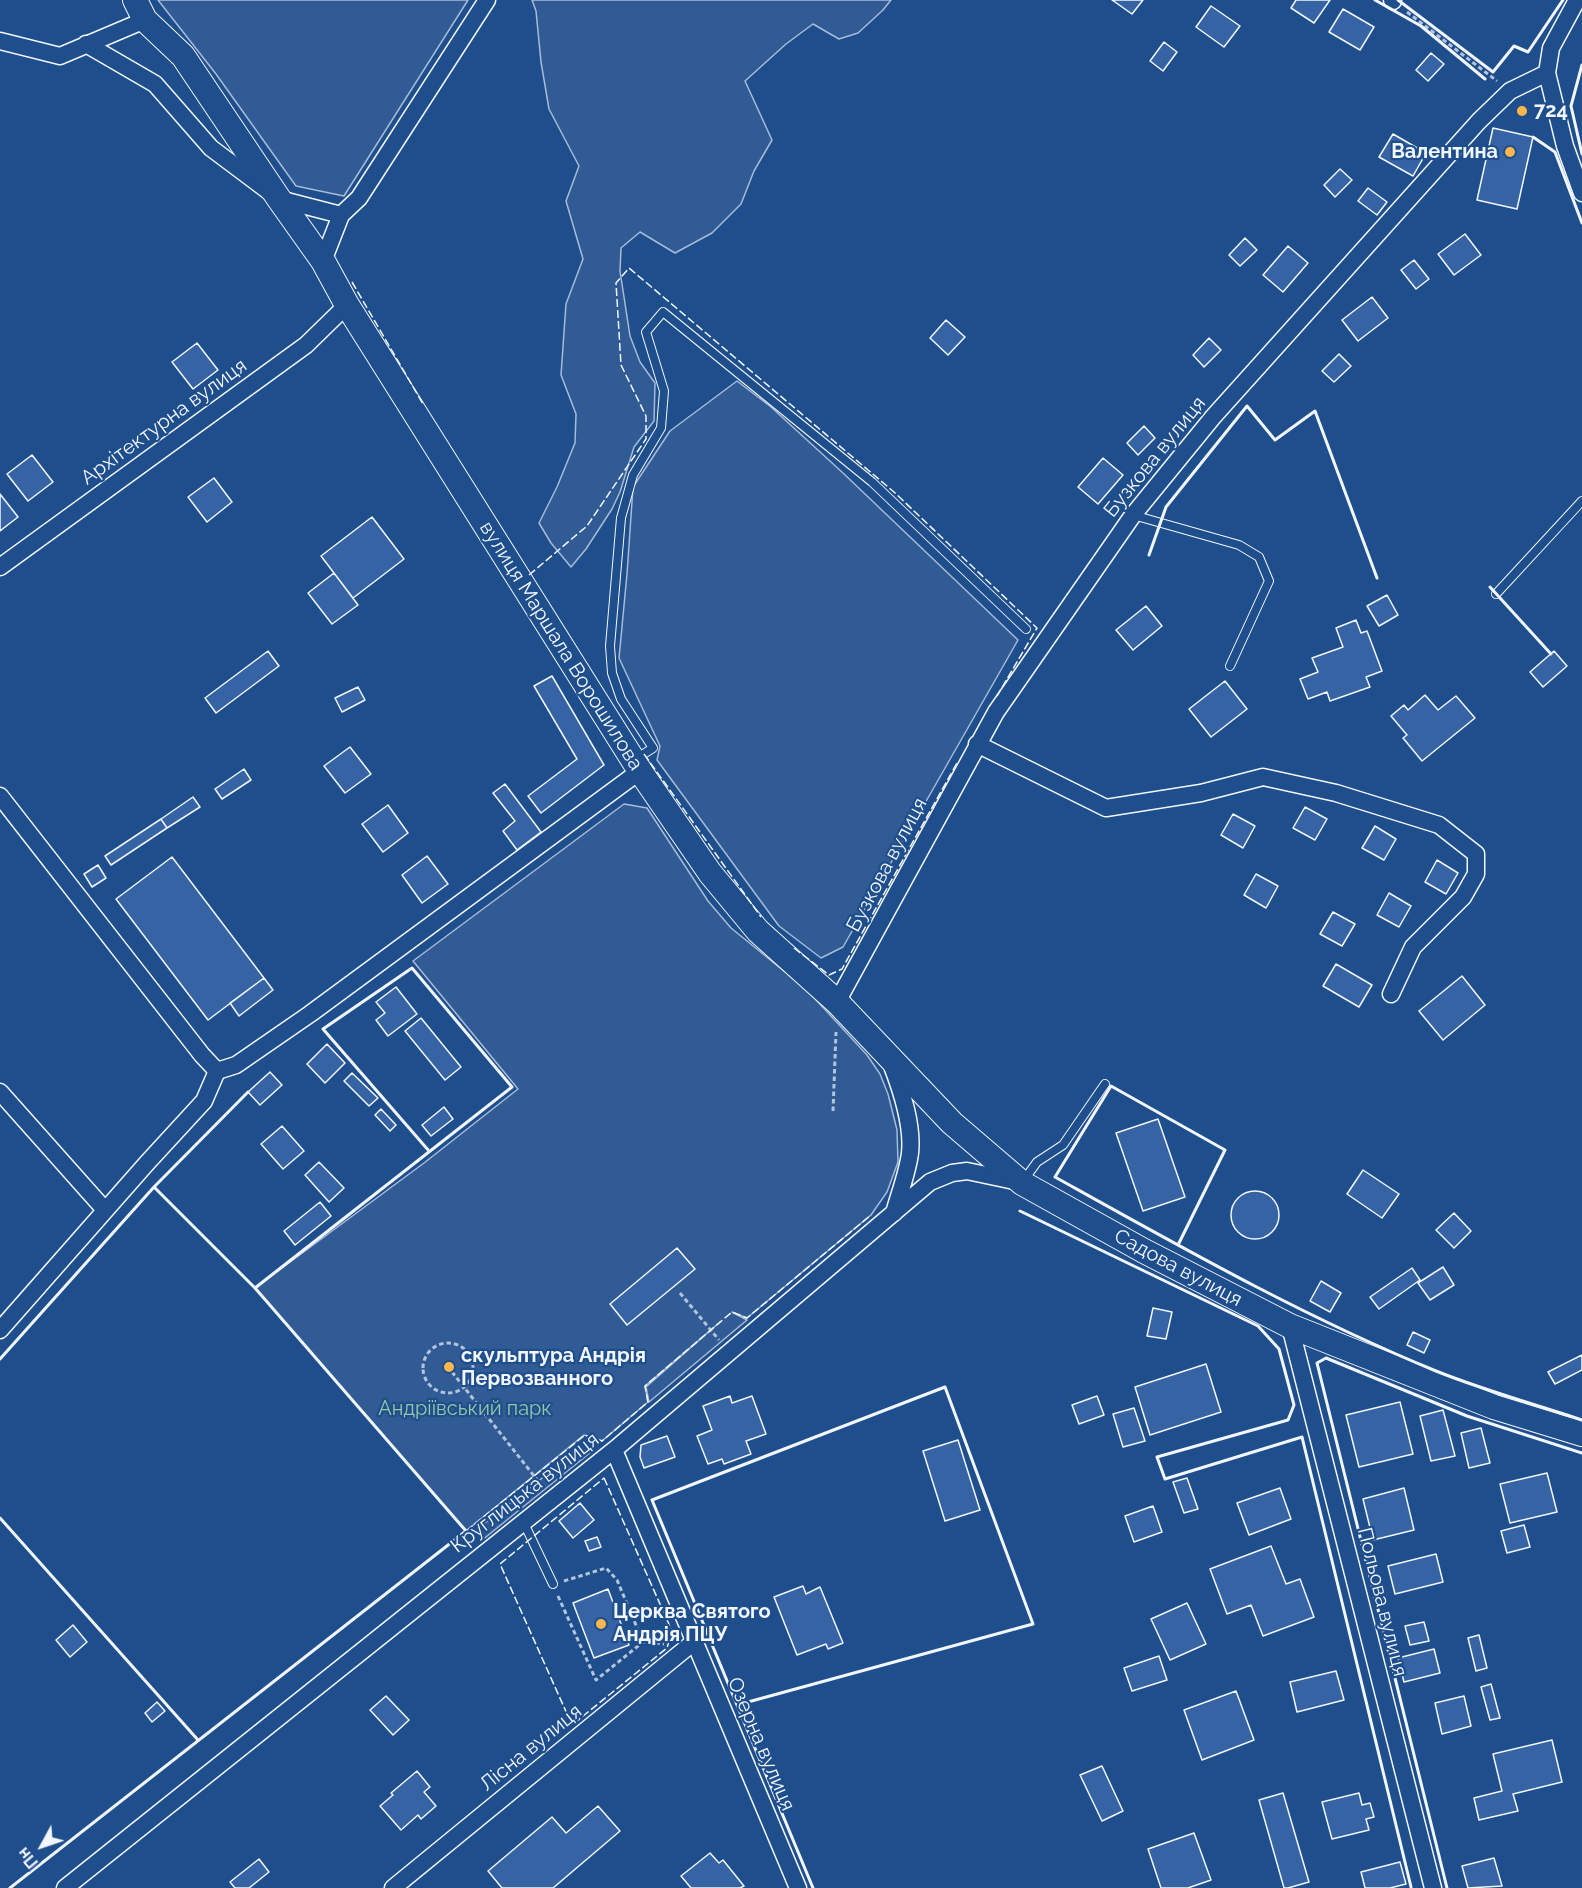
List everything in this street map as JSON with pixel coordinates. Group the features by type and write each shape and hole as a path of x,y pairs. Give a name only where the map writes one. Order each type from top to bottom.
{"street":[{"path":"323,261 341,215 359,198 487,0"},
{"path":"1576,0 1551,48 1547,74 1565,146 1582,193"},
{"path":"0,41 60,56 86,44 140,10"},
{"name":"вулиця Маршала Ворошилова","path":"140,10 183,56 323,261 347,305 637,765 710,873 758,931 837,1002"},
{"path":"86,44 154,84 211,148 279,199 341,215"},
{"name":"Бузкова вулиця","path":"837,1002 996,712 1133,515 1213,417 1479,120 1510,91 1547,74"},
{"name":"Архітектурна вулиця","path":"0,567 306,345 347,305"},
{"path":"977,744 1106,808 1201,794 1263,777 1336,793 1439,825 1476,854 1476,874 1463,897 1413,947 1391,994"},
{"path":"0,1330 204,1101 217,1071 236,1065 310,1014 637,765"},
{"path":"0,796 202,1055 217,1071"},
{"name":"Садова вулиця","path":"837,1002 952,1123 1022,1183 1144,1251 1290,1326 1494,1407 1582,1434"},
{"path":"887,1054 902,1095 909,1124 910,1154 894,1213"},
{"path":"0,1092 105,1210"},
{"name":"Круглицька вулиця","path":"65,1888 523,1520 614,1450 930,1182 952,1173 967,1171 1022,1183"},
{"name":"Польова вулиця","path":"1290,1326 1433,1888"},
{"name":"Озерна вулиця","path":"614,1450 798,1888"},
{"name":"Лісна вулиця","path":"393,1888 695,1641"}],"lane":[{"path":"637,765 653,748 621,699 612,673 610,646 621,518 633,475 661,428 664,391 646,332 663,312 872,482 1026,629"},
{"path":"1496,594 1582,501"},
{"path":"1133,515 1239,545 1259,557 1269,581 1230,666"},
{"path":"1022,1183 1037,1162 1063,1145 1105,1084"},
{"path":"523,1520 553,1584"}],"path":[{"path":"1392,1 1510,91"},
{"path":"833,1111 837,1002"},
{"path":"680,1293 729,1352"},
{"path":"444,1343 453,1343 467,1352 472,1359 473,1368 472,1376 464,1386 453,1392 444,1392 429,1384 423,1368 429,1352 444,1343"},
{"path":"452,1372 552,1498"},
{"path":"606,1568 617,1580 643,1642 596,1680 553,1584 606,1568"}],"shaded area":[{"path":"158,0 468,0 344,196 296,186 216,74"},
{"path":"532,0 891,0 858,33 839,39 813,24 786,44 745,81 772,140 754,171 741,204 712,233 675,253 640,232 621,248 620,271 630,336 640,362 655,383 654,421 634,447 620,492 612,509 586,549 571,567 551,543 539,523 575,443 576,414 561,375 566,304 583,259 566,201 579,166 549,109 536,11"},
{"path":"737,381 771,407 843,473 1018,640 843,947 821,958 779,926 657,760 660,746 619,658 633,487 670,431"},
{"path":"624,804 647,808 708,901 731,928 806,989 867,1055 880,1074 888,1094 897,1130 898,1162 887,1192 871,1215 747,1318 732,1312 747,1320 649,1402 646,1387 720,1322 645,1386 648,1402 602,1441 584,1435 466,1531 255,1288 424,1163 518,1089 413,961"},
{"path":"579,1449 591,1452 481,1541 480,1527"}],"building":[{"path":"1112,0 1143,0 1132,14"},
{"path":"1296,0 1330,0 1314,23 1291,8"},
{"path":"1211,6 1240,26 1224,47 1196,27"},
{"path":"1343,9 1374,27 1360,50 1329,32"},
{"path":"1164,42 1177,52 1163,71 1150,61"},
{"path":"1431,53 1444,64 1428,81 1416,70"},
{"path":"1493,128 1533,137 1517,209 1477,200"},
{"path":"1393,134 1426,153 1413,176 1379,157"},
{"path":"1340,169 1352,180 1335,197 1324,185"},
{"path":"1368,188 1387,202 1377,215 1358,201"},
{"path":"1465,234 1481,255 1454,275 1438,254"},
{"path":"1245,238 1257,250 1240,266 1229,255"},
{"path":"1288,246 1308,263 1283,292 1263,275"},
{"path":"1414,260 1429,279 1416,289 1401,270"},
{"path":"1372,297 1388,318 1358,341 1342,320"},
{"path":"946,320 965,337 948,355 930,338"},
{"path":"1209,338 1221,350 1204,367 1193,355"},
{"path":"197,343 218,370 193,389 172,362"},
{"path":"1339,354 1351,366 1334,382 1322,371"},
{"path":"1144,426 1155,438 1138,455 1127,443"},
{"path":"32,455 53,482 28,501 7,474"},
{"path":"1103,458 1123,475 1098,504 1078,487"},
{"path":"214,478 232,502 207,522 188,497"},
{"path":"0,494 18,517 0,531"},
{"path":"372,517 404,559 353,598 321,556"},
{"path":"334,573 358,605 332,624 308,593"},
{"path":"1387,595 1398,615 1379,626 1367,606"},
{"path":"1146,606 1162,626 1133,650 1116,630"},
{"path":"1356,620 1361,633 1367,631 1382,671 1366,677 1370,687 1330,701 1327,692 1308,699 1300,679 1318,672 1312,658 1343,647 1336,628"},
{"path":"268,651 279,666 216,713 205,698"},
{"path":"1554,651 1567,666 1543,687 1530,672"},
{"path":"552,676 604,765 541,813 528,796 577,759 534,686"},
{"path":"1225,681 1247,709 1211,737 1189,709"},
{"path":"358,687 365,700 342,712 335,698"},
{"path":"1425,695 1438,710 1456,696 1475,718 1422,761 1403,738 1407,735 1391,716 1404,705 1408,710"},
{"path":"350,747 371,774 345,793 324,766"},
{"path":"244,769 251,780 222,799 215,789"},
{"path":"505,784 541,832 517,850 503,831 515,821 493,793"},
{"path":"193,797 200,807 167,828 161,819"},
{"path":"388,805 408,833 383,852 362,824"},
{"path":"1305,807 1327,819 1315,840 1293,828"},
{"path":"1233,814 1255,826 1243,848 1221,835"},
{"path":"161,819 167,828 111,865 105,856"},
{"path":"1375,826 1396,839 1384,860 1362,848"},
{"path":"427,856 448,884 422,903 402,875"},
{"path":"172,857 264,978 208,1020 116,899"},
{"path":"1437,860 1458,873 1446,894 1425,882"},
{"path":"98,865 106,878 92,887 84,874"},
{"path":"1256,874 1278,886 1266,908 1244,895"},
{"path":"1389,893 1411,906 1399,927 1377,915"},
{"path":"1333,912 1355,924 1342,946 1320,934"},
{"path":"1336,964 1372,985 1359,1007 1323,986"},
{"path":"1462,976 1485,1005 1443,1040 1419,1011"},
{"path":"264,978 273,990 239,1016 230,1003"},
{"path":"396,987 417,1014 388,1036 376,1020 385,1013 376,1002"},
{"path":"421,1018 461,1067 445,1080 405,1031"},
{"path":"327,1044 345,1063 325,1083 307,1064"},
{"path":"270,1072 282,1085 260,1105 248,1092"},
{"path":"352,1073 378,1098 369,1106 344,1081"},
{"path":"444,1107 453,1119 431,1136 422,1125"},
{"path":"381,1109 396,1125 390,1131 375,1115"},
{"path":"1158,1119 1185,1197 1143,1211 1116,1133"},
{"path":"282,1126 304,1151 283,1169 261,1144"},
{"path":"319,1162 344,1188 329,1202 305,1175"},
{"path":"1363,1170 1399,1194 1382,1218 1347,1194"},
{"path":"1255,1191 1272,1198 1279,1215 1272,1232 1255,1239 1238,1232 1231,1215 1238,1198"},
{"path":"320,1202 331,1216 295,1245 284,1231"},
{"path":"1454,1213 1471,1231 1454,1248 1436,1230"},
{"path":"677,1248 695,1269 627,1325 610,1304"},
{"path":"1443,1267 1454,1285 1430,1300 1418,1283"},
{"path":"1412,1268 1420,1280 1379,1309 1370,1297"},
{"path":"1321,1281 1341,1293 1330,1312 1310,1301"},
{"path":"1153,1308 1172,1312 1166,1339 1147,1336"},
{"path":"1413,1332 1430,1340 1424,1353 1407,1345"},
{"path":"1582,1355 1582,1370 1555,1384 1548,1372"},
{"path":"1206,1364 1221,1412 1150,1435 1135,1387"},
{"path":"730,1396 732,1403 752,1396 766,1434 746,1441 751,1454 724,1464 722,1459 708,1464 697,1436 712,1430 703,1406"},
{"path":"1097,1396 1104,1415 1079,1424 1072,1405"},
{"path":"1400,1402 1413,1454 1359,1467 1346,1415"},
{"path":"1134,1408 1145,1441 1123,1447 1113,1414"},
{"path":"1443,1410 1455,1456 1431,1461 1420,1416"},
{"path":"1481,1428 1490,1463 1469,1468 1461,1433"},
{"path":"667,1436 675,1457 644,1468 640,1457 641,1445"},
{"path":"958,1440 980,1510 945,1521 923,1451"},
{"path":"1547,1473 1557,1512 1510,1523 1500,1484"},
{"path":"1187,1478 1198,1509 1184,1513 1173,1482"},
{"path":"1280,1488 1291,1519 1249,1535 1237,1503"},
{"path":"1404,1488 1414,1530 1373,1540 1363,1499"},
{"path":"580,1503 594,1520 573,1538 559,1521"},
{"path":"1153,1506 1162,1532 1134,1542 1125,1516"},
{"path":"1524,1525 1530,1547 1507,1553 1501,1531"},
{"path":"597,1537 601,1547 589,1551 585,1541"},
{"path":"1271,1546 1286,1584 1300,1579 1314,1617 1263,1636 1251,1605 1227,1614 1210,1569"},
{"path":"1436,1554 1443,1582 1395,1594 1388,1566"},
{"path":"803,1586 806,1594 820,1587 843,1643 828,1649 826,1644 797,1655 774,1597"},
{"name":"Церква Святого Андрія ПЦУ","path":"608,1589 629,1645 594,1658 573,1603"},
{"path":"1187,1603 1206,1644 1170,1660 1151,1619"},
{"path":"1424,1622 1429,1641 1410,1645 1405,1626"},
{"path":"73,1625 87,1642 70,1657 56,1640"},
{"path":"1479,1635 1487,1668 1476,1671 1468,1638"},
{"path":"1434,1649 1440,1673 1404,1682 1398,1658"},
{"path":"1159,1656 1167,1680 1132,1691 1124,1668"},
{"path":"1336,1671 1344,1700 1297,1712 1290,1682"},
{"path":"1491,1684 1500,1718 1490,1720 1481,1687"},
{"path":"1236,1691 1254,1740 1202,1760 1184,1710"},
{"path":"386,1696 409,1720 393,1735 370,1710"},
{"path":"1464,1696 1471,1726 1442,1734 1435,1703"},
{"path":"157,1702 165,1711 152,1722 145,1713"},
{"path":"1552,1740 1562,1782 1513,1794 1518,1811 1479,1820 1474,1798 1502,1791 1493,1754"},
{"path":"1102,1766 1123,1811 1102,1821 1080,1775"},
{"path":"417,1771 430,1787 424,1792 436,1806 421,1819 418,1815 401,1830 380,1806 393,1795 391,1793"},
{"path":"1283,1793 1309,1882 1288,1888 1284,1888 1259,1800"},
{"path":"1359,1793 1362,1805 1370,1803 1374,1817 1366,1819 1369,1830 1332,1839 1322,1802"},
{"path":"598,1806 620,1831 553,1888 502,1888 488,1871 552,1817 566,1833"},
{"path":"1194,1833 1211,1880 1188,1888 1161,1888 1148,1849"},
{"path":"710,1853 719,1863 723,1860 744,1886 740,1888 691,1888 681,1876"},
{"path":"1494,1858 1502,1886 1468,1888 1462,1866"},
{"path":"259,1859 269,1872 249,1888 235,1888 230,1882"},
{"path":"1400,1862 1406,1884 1390,1888 1365,1888 1361,1872"}],"fence":[{"path":"529,575 587,526 646,439 646,416 621,365 616,283 629,268 894,492 1037,628 997,696"},
{"path":"352,282 423,404"},
{"path":"644,754 761,917"},
{"path":"794,948 829,975 842,969 957,763"},
{"path":"466,1531 585,1435 602,1441 648,1402 645,1386 732,1312 747,1318 871,1215"},
{"path":"604,1478 672,1631 667,1648 572,1725 500,1564 604,1478"}],"wall":[{"path":"1375,0 1421,26 1485,79"},
{"path":"1398,0 1493,72 1514,46 1528,52 1563,0"},
{"path":"1582,65 1571,106 1582,154"},
{"path":"1533,137 1555,152 1582,223"},
{"path":"1149,555 1166,507 1247,406 1275,440 1315,411 1377,578"},
{"path":"1490,587 1551,654"},
{"path":"255,1288 512,1087 412,968 323,1029 429,1151"},
{"path":"1178,1245 1225,1150 1111,1086 1055,1177 1148,1229 1242,1280 1338,1328 1454,1378 1582,1420"},
{"path":"154,1187 248,1092"},
{"path":"0,1359 154,1187 255,1288 466,1531 10,1888"},
{"path":"1020,1211 1258,1326 1279,1349 1294,1405 1288,1420 1157,1457 1165,1479 1302,1437 1411,1887"},
{"path":"1447,1888 1317,1363 1326,1358 1467,1416 1582,1453"},
{"path":"737,1705 1033,1624 945,1387 652,1500 813,1888"},
{"path":"0,1518 198,1740"}],"place":[{"name":"724","path":"1522,111"},
{"name":"Валентина","path":"1510,152"},
{"name":"скульптура Андрія Первозванного","path":"449,1367"},
{"name":"Церква Святого Андрія ПЦУ","path":"601,1624"}],"park label":[{"name":"Андріївський парк","path":"465,1409"}]}
